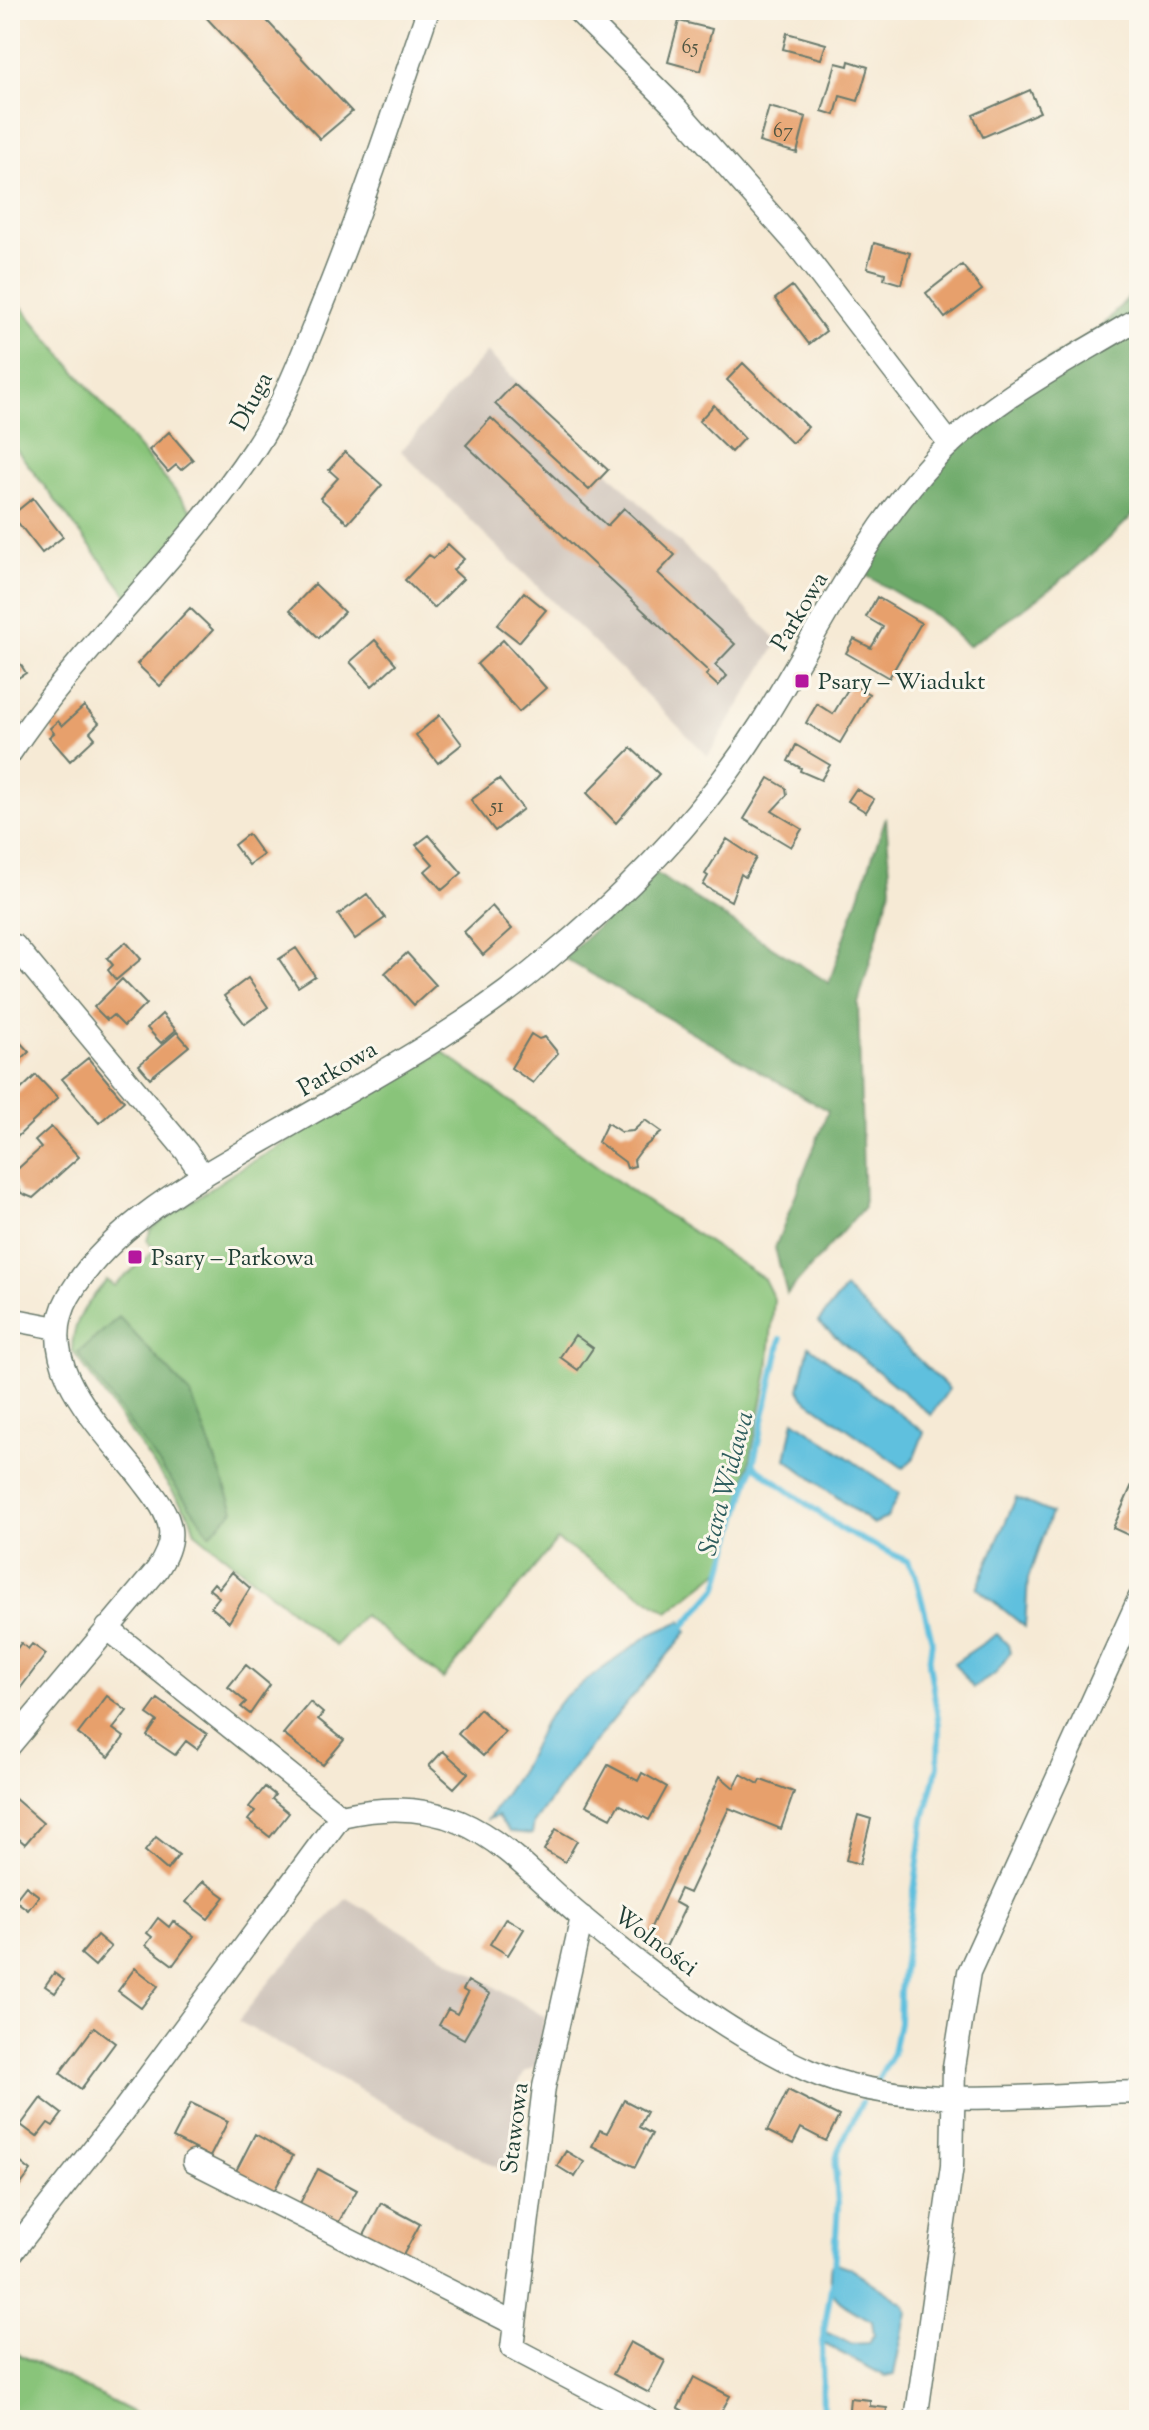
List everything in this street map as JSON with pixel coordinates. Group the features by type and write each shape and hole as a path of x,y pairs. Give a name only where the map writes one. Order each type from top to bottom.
{"street":[{"name":"Długa","path":"10,753 48,698 191,536 258,444 292,381 339,265 428,10"},
{"path":"577,10 676,108 797,245 950,444"},
{"name":"Parkowa","path":"57,1328 71,1292 111,1244 203,1176 484,1008 545,962 648,868 709,798 759,727 869,547 922,474 950,444 1028,386 1139,318"},
{"path":"15,946 186,1151 203,1176"},
{"path":"10,1319 57,1328 58,1353 66,1376 156,1498 169,1524 170,1541 164,1560 10,1745"},
{"path":"916,2420 952,2166 954,2067 969,1972 1139,1599"},
{"path":"10,2255 120,2115 341,1816 107,1628"},
{"name":"Wolności","path":"341,1816 376,1808 426,1812 458,1821 503,1849 582,1917 720,2021 809,2070 870,2091 954,2096 1139,2092"},
{"name":"Stawowa","path":"582,1917 544,2087 512,2348 649,2420"},
{"path":"194,2162 515,2324"}],"shaded area":[{"path":"487,352 779,641 708,756 401,451"},
{"path":"347,1898 545,2017 537,2065 525,2072 513,2094 524,2121 514,2177 238,2021 275,1975"}],"green space":[{"path":"1139,285 1139,508 1120,528 1036,599 968,646 937,617 847,564 1029,372 1102,327"},
{"path":"10,293 196,516 128,596 10,441"},
{"path":"886,817 891,887 858,1004 864,1207 787,1294 775,1248 828,1111 564,958 655,873 829,983"},
{"path":"443,1052 635,1194 764,1279 774,1299 768,1371 743,1494 722,1569 668,1612 557,1540 443,1679 363,1615 335,1646 195,1532 190,1516 72,1350 78,1320 100,1288 107,1280 114,1286 155,1250 147,1240 151,1229 233,1173"},
{"path":"119,1317 191,1395 234,1510 210,1534 78,1353"},
{"path":"10,2350 148,2420 10,2420"}],"water":[{"path":"845,1289 949,1389 931,1415 818,1322"},
{"path":"809,1346 924,1432 914,1458 903,1468 804,1398 799,1389"},
{"path":"794,1420 899,1493 887,1518 873,1524 786,1459"},
{"path":"1016,1498 1051,1513 1028,1579 1025,1627 977,1588"},
{"path":"681,1621 687,1632 576,1764 534,1823 532,1834 510,1832 497,1816 488,1819 521,1770 545,1721 564,1697 649,1635"},
{"path":"997,1634 1008,1645 1010,1653 995,1674 973,1688 954,1663"},
{"path":"836,2263 850,2268 904,2304 907,2312 894,2374 885,2376 822,2343 823,2331 852,2344 868,2343 874,2334 872,2321 834,2295 830,2278 831,2266"}],"building":[{"path":"205,10 257,10 352,112 320,139 202,13"},
{"path":"679,21 712,29 701,71 668,62"},
{"path":"787,33 826,44 821,59 783,49"},
{"path":"849,61 868,67 858,101 840,96 835,115 822,111 836,63 848,66"},
{"path":"1030,90 1040,112 983,137 973,115"},
{"path":"769,107 806,117 797,153 759,142"},
{"path":"874,243 910,253 901,284 884,279 885,273 867,268"},
{"path":"962,265 982,290 945,318 926,293"},
{"path":"792,286 826,331 809,344 775,299"},
{"path":"743,363 808,427 792,443 727,380"},
{"path":"514,384 608,470 589,490 495,404"},
{"path":"714,405 744,438 731,452 699,421"},
{"path":"491,418 607,526 624,508 675,555 658,573 735,644 715,665 727,676 718,686 706,675 709,672 466,445"},
{"path":"169,432 193,460 181,470 176,465 168,472 149,450"},
{"path":"345,452 382,485 348,523 320,498 338,478 329,470"},
{"path":"33,498 63,537 42,553 12,515"},
{"path":"448,544 464,559 453,570 463,579 434,608 405,580 429,555 434,558"},
{"path":"315,584 344,612 319,638 290,610"},
{"path":"524,592 546,610 519,642 497,625"},
{"path":"877,597 921,623 889,678 846,653 854,639 871,648 883,627 866,617"},
{"path":"190,608 213,630 160,686 137,664"},
{"path":"375,640 396,664 372,686 350,662"},
{"path":"503,640 546,688 519,712 477,664"},
{"path":"10,648 26,673 10,683"},
{"path":"851,684 869,694 840,743 806,723 817,704 833,714"},
{"path":"84,706 99,723 90,732 95,738 70,761 49,737 54,733 50,728 58,721 62,726"},
{"path":"440,715 462,744 438,763 416,735"},
{"path":"796,745 830,765 821,780 800,771 801,768 788,761"},
{"path":"631,748 659,774 616,823 587,793"},
{"path":"769,778 786,788 787,795 772,811 802,829 791,847 744,819"},
{"path":"499,779 523,809 495,831 471,800"},
{"path":"856,789 874,799 866,812 848,801"},
{"path":"248,834 263,855 249,865 234,845"},
{"path":"429,835 462,873 442,890 425,871 433,864 416,845"},
{"path":"727,839 756,858 745,877 741,874 731,901 703,885 708,876 705,874"},
{"path":"367,894 385,918 355,939 338,915"},
{"path":"492,906 512,929 483,955 464,932"},
{"path":"126,942 141,959 116,980 108,970 113,965 107,958"},
{"path":"296,948 315,976 298,987 279,959"},
{"path":"407,953 436,985 414,1005 385,973"},
{"path":"248,978 268,1007 245,1024 224,996"},
{"path":"122,979 146,1004 124,1026 113,1015 107,1020 94,1007"},
{"path":"162,1014 176,1030 161,1043 147,1028"},
{"path":"177,1032 189,1046 150,1078 139,1065"},
{"path":"531,1034 539,1039 545,1037 558,1053 533,1083 511,1068"},
{"path":"18,1040 29,1052 17,1063 10,1055 10,1047"},
{"path":"88,1058 124,1101 99,1123 62,1079"},
{"path":"36,1075 58,1098 13,1141 10,1137 10,1100"},
{"path":"645,1120 662,1132 643,1148 634,1160 635,1166 627,1168 625,1162 598,1142 607,1123 621,1132 633,1131"},
{"path":"51,1127 79,1157 33,1198 21,1193 12,1174 41,1148 35,1141"},
{"path":"575,1335 593,1348 578,1370 560,1357"},
{"path":"1139,1469 1139,1540 1113,1528"},
{"path":"232,1572 250,1588 229,1622 211,1607 219,1597 209,1589 214,1583 219,1588"},
{"path":"21,1643 28,1649 32,1644 46,1654 19,1690 10,1684 10,1658"},
{"path":"246,1665 270,1685 250,1714 241,1707 246,1702 228,1687"},
{"path":"107,1696 127,1711 113,1729 124,1737 109,1757 78,1734"},
{"path":"158,1699 207,1734 197,1749 186,1741 175,1755 147,1736 157,1721 147,1714"},
{"path":"310,1702 323,1713 318,1719 344,1740 323,1765 283,1734"},
{"path":"480,1709 505,1732 483,1756 458,1734"},
{"path":"443,1751 468,1773 454,1788 429,1766"},
{"path":"608,1765 638,1781 642,1773 667,1787 649,1820 619,1804 611,1818 586,1805"},
{"path":"741,1774 759,1784 761,1780 794,1792 781,1829 729,1808 689,1893 680,1889 674,1902 685,1908 666,1947 646,1938 720,1776 734,1788"},
{"path":"265,1787 275,1795 272,1799 289,1813 270,1837 248,1820 255,1811 249,1807"},
{"path":"13,1797 43,1823 25,1844 10,1831"},
{"path":"858,1815 871,1819 860,1864 846,1860"},
{"path":"556,1829 577,1841 565,1862 544,1850"},
{"path":"156,1837 179,1855 167,1870 145,1851"},
{"path":"203,1881 225,1897 208,1919 186,1902"},
{"path":"26,1886 39,1896 28,1910 15,1900"},
{"path":"158,1918 169,1927 173,1921 194,1936 173,1965 146,1945 152,1937 147,1933"},
{"path":"506,1918 524,1929 508,1955 490,1944"},
{"path":"97,1935 111,1947 95,1966 81,1954"},
{"path":"135,1968 158,1986 141,2008 118,1991"},
{"path":"54,1973 64,1980 55,1993 45,1986"},
{"path":"468,1981 490,1994 464,2039 439,2025 448,2009 457,2014 468,1993 463,1990"},
{"path":"94,2027 115,2043 81,2089 60,2073"},
{"path":"788,2090 839,2116 826,2141 801,2128 793,2144 767,2131"},
{"path":"41,2098 62,2114 53,2126 48,2123 37,2137 21,2125"},
{"path":"624,2100 647,2112 639,2127 652,2134 635,2167 592,2146 600,2130 607,2133"},
{"path":"191,2103 228,2121 210,2157 173,2138"},
{"path":"255,2134 293,2156 274,2191 236,2171"},
{"path":"566,2151 584,2162 575,2177 557,2166"},
{"path":"10,2154 31,2171 10,2199"},
{"path":"318,2169 357,2190 337,2225 299,2205"},
{"path":"381,2203 420,2224 401,2259 362,2239"},
{"path":"630,2342 665,2361 649,2393 613,2374"},
{"path":"694,2377 730,2396 717,2420 700,2420 678,2408"},
{"path":"850,2398 870,2400 870,2406 887,2408 885,2420 848,2420"}],"waterway":[{"name":"Stara Widawa","path":"684,1626 718,1587 753,1465 781,1339"},
{"path":"753,1465 844,1531 907,1561 915,1574 932,1640 929,1663 939,1725 938,1766 924,1819 893,2053 877,2081"},
{"path":"834,2272 838,2203 835,2166 838,2151 862,2102"},
{"path":"823,2420 822,2343 832,2282"}],"place":[{"name":"Psary – Wiadukt","path":"802,681"},
{"name":"Psary – Parkowa","path":"135,1257"}]}
